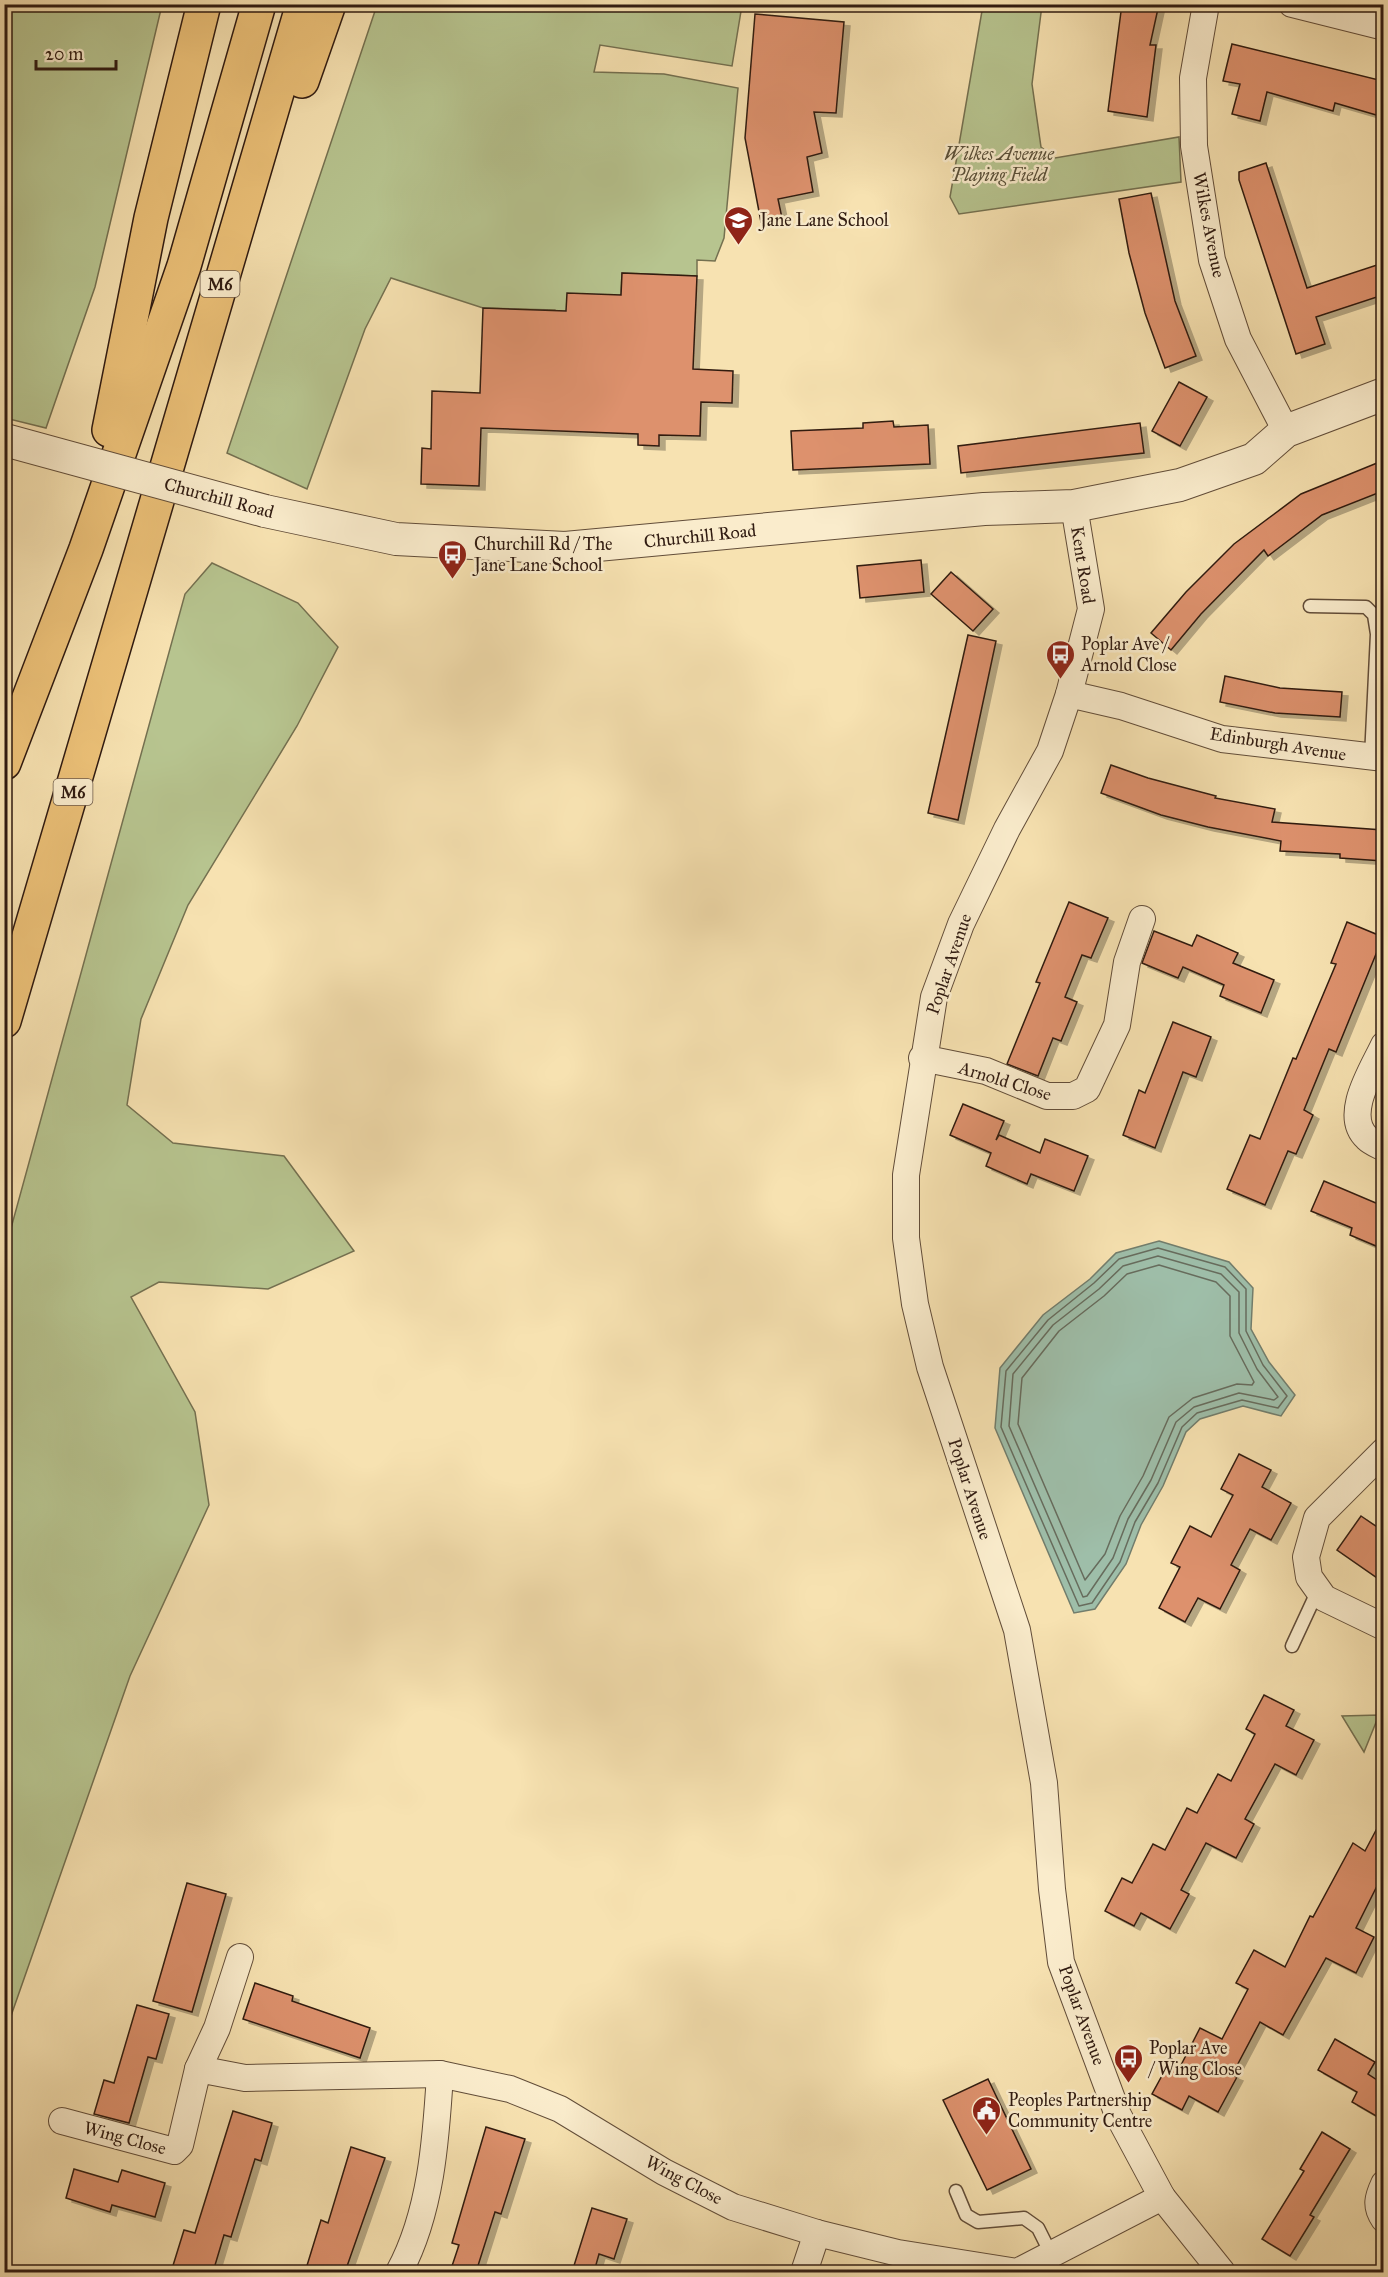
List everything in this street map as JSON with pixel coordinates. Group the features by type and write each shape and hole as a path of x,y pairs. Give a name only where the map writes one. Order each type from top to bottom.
{"highway":[{"path":"86,549 151,218 204,4"},
{"name":"M6","path":"4,763 86,549 184,266 259,4"},
{"name":"M6","path":"4,1021 102,697 138,563 303,4"},
{"path":"138,563 328,4"}],"street":[{"name":"Wilkes Avenue","path":"1206,4 1193,78 1194,135 1212,260 1238,339 1286,431"},
{"path":"1292,4 1383,27"},
{"name":"Churchill Road","path":"5,440 265,511 396,539 565,548 984,509 1074,506 1180,485 1254,459 1286,431 1383,394"},
{"name":"Kent Road","path":"1070,694 1091,609 1074,506"},
{"name":"Edinburgh Avenue","path":"1070,694 1121,706 1222,739 1377,758"},
{"name":"Poplar Avenue","path":"1070,694 1050,752 1007,829 961,924 934,996 922,1058 906,1175 906,1238 915,1304 930,1367 1017,1630 1044,1783 1052,1889 1061,1962 1118,2115 1162,2197 1222,2272"},
{"name":"Arnold Close","path":"922,1058 986,1071 1047,1096 1073,1096 1087,1089 1117,1025 1127,962 1142,919"},
{"path":"1383,1045 1357,1108 1358,1123 1366,1138 1383,1148"},
{"path":"1383,1451 1317,1518 1306,1557 1309,1577 1324,1598 1383,1627"},
{"name":"Wing Close","path":"62,2121 174,2151 180,2145 198,2069 218,2028 240,1957"},
{"name":"Wing Close","path":"198,2069 245,2078 440,2074 510,2089 560,2109 664,2172 733,2207 817,2234 898,2253 1017,2272 1162,2197"},
{"path":"399,2272 419,2221 436,2137 440,2074"},
{"path":"1383,2184 1378,2197 1377,2210 1383,2218"},
{"path":"804,2272 817,2234"}],"lane":[{"path":"1310,606 1366,607 1374,615 1377,634 1377,758"},
{"path":"1292,1646 1318,1589"},
{"path":"956,2191 966,2215 978,2222 1024,2218 1038,2228 1051,2254"}],"green space":[{"path":"12,5 162,5 95,287 46,428 5,418 4,49"},
{"path":"377,5 742,5 732,66 600,45 594,72 664,74 738,88 724,238 715,261 697,260 697,276 622,273 621,295 566,323 555,310 483,308 391,278 365,329 307,489 227,453"},
{"name":"Wilkes Avenue Playing Field","path":"983,5 1042,5 1032,84 1041,147 1055,158 1179,137 1181,182 959,214 950,197"},
{"path":"212,563 298,603 338,647 297,726 188,905 141,1019 127,1105 173,1143 284,1156 354,1251 268,1289 159,1282 131,1297 195,1412 209,1505 130,1676 5,2033 5,1250 185,594"},
{"path":"1379,1715 1364,1752 1342,1716"}],"water":[{"path":"1159,1241 1229,1262 1253,1288 1251,1329 1269,1362 1295,1395 1281,1416 1243,1406 1200,1419 1186,1432 1163,1486 1141,1525 1126,1564 1095,1609 1074,1613 995,1428 1000,1368 1043,1315 1090,1279 1116,1253"}],"building":[{"path":"1122,4 1159,4 1150,45 1156,45 1147,117 1108,111"},
{"path":"755,14 844,22 836,113 814,112 822,153 807,157 813,192 778,199 782,218 761,222 745,138"},
{"path":"1232,44 1383,81 1383,117 1335,103 1333,111 1267,92 1260,121 1232,114 1240,84 1223,81"},
{"path":"1266,163 1307,288 1383,263 1383,295 1316,317 1325,344 1296,354 1239,180 1239,172"},
{"path":"1151,193 1175,301 1196,356 1165,368 1145,313 1129,253 1119,199"},
{"path":"622,273 697,276 693,369 733,371 732,403 701,402 700,436 659,435 659,446 638,445 638,434 481,428 479,486 421,484 422,448 431,449 432,391 480,393 483,308 566,311 567,293 621,295"},
{"path":"1179,382 1207,397 1180,446 1152,431"},
{"path":"893,421 894,427 928,425 930,464 793,470 791,431 863,428 863,423"},
{"path":"1140,423 1144,453 961,473 958,446"},
{"path":"1377,463 1383,480 1383,491 1322,515 1268,556 1264,550 1201,614 1171,650 1151,633 1186,592 1234,544 1301,494"},
{"path":"921,560 924,592 860,598 857,566"},
{"path":"951,572 993,609 973,631 931,594"},
{"path":"968,635 996,641 958,820 928,813"},
{"path":"1225,676 1280,688 1342,692 1340,717 1275,713 1220,702"},
{"path":"1111,765 1148,778 1216,796 1215,798 1275,809 1272,822 1383,830 1383,861 1340,858 1340,854 1280,851 1281,841 1161,815 1101,793"},
{"path":"1069,902 1108,918 1091,958 1082,955 1065,997 1077,1002 1061,1041 1053,1038 1038,1076 1007,1064 1040,983 1036,982"},
{"path":"1347,922 1383,937 1336,1052 1329,1049 1304,1110 1313,1115 1296,1154 1288,1151 1265,1205 1227,1189 1250,1135 1260,1139 1293,1058 1296,1059 1336,964 1331,963"},
{"path":"1154,931 1192,946 1197,935 1238,953 1233,963 1274,980 1261,1013 1220,996 1224,985 1183,967 1178,978 1142,963"},
{"path":"1173,1022 1211,1037 1196,1077 1183,1072 1155,1148 1123,1135 1139,1090 1145,1093"},
{"path":"963,1104 1004,1121 996,1140 999,1135 1040,1153 1045,1139 1088,1156 1074,1191 1031,1174 1027,1184 986,1166 991,1153 950,1135"},
{"path":"1324,1181 1383,1206 1383,1249 1350,1235 1352,1228 1311,1211"},
{"path":"1239,1454 1271,1470 1262,1487 1291,1503 1271,1540 1250,1529 1231,1565 1240,1570 1220,1609 1198,1598 1185,1622 1159,1608 1180,1567 1171,1563 1190,1526 1211,1537 1233,1495 1221,1489"},
{"path":"1361,1516 1383,1531 1383,1582 1337,1550"},
{"path":"1264,1695 1294,1710 1286,1726 1314,1740 1296,1775 1275,1764 1245,1819 1254,1824 1236,1858 1206,1843 1181,1890 1189,1894 1170,1929 1141,1913 1134,1926 1105,1911 1122,1878 1132,1883 1153,1844 1165,1850 1187,1808 1197,1813 1218,1774 1231,1781 1255,1734 1246,1729"},
{"path":"1383,1817 1383,1892 1376,1888 1356,1928 1374,1937 1356,1973 1326,1958 1283,2035 1260,2022 1232,2075 1237,2077 1218,2112 1189,2096 1182,2110 1152,2094 1170,2061 1180,2067 1200,2028 1222,2039 1248,1989 1236,1983 1254,1950 1285,1967 1310,1916 1313,1917 1353,1843 1365,1851"},
{"path":"187,1883 226,1894 192,2012 153,2001"},
{"path":"255,1983 293,1996 292,2001 370,2028 360,2058 243,2019"},
{"path":"137,2005 169,2014 156,2059 148,2057 129,2123 94,2114 104,2080 114,2083"},
{"path":"1335,2039 1375,2062 1368,2074 1383,2084 1383,2120 1352,2102 1357,2092 1318,2070"},
{"name":"Peoples Partnership Community Centre","path":"988,2079 1031,2169 987,2190 943,2100"},
{"path":"233,2111 272,2123 261,2161 255,2159 231,2237 224,2235 213,2272 171,2272 184,2230 195,2233"},
{"path":"486,2127 525,2139 501,2214 495,2212 476,2272 450,2272 459,2245 452,2243"},
{"path":"1322,2132 1350,2149 1310,2215 1314,2217 1290,2256 1262,2239 1304,2171 1300,2169"},
{"path":"351,2147 385,2158 345,2272 305,2272 321,2220 328,2223"},
{"path":"74,2169 118,2182 122,2170 165,2183 155,2217 112,2205 110,2212 66,2198"},
{"path":"592,2208 627,2219 614,2259 599,2254 594,2272 572,2272"}],"place":[{"name":"Jane Lane School","path":"739,246"},
{"name":"Churchill Rd / The Jane Lane School","path":"453,580"},
{"name":"Poplar Ave / Arnold Close","path":"1060,680"},
{"name":"Poplar Ave / Wing Close","path":"1128,2084"},
{"name":"Peoples Partnership Community Centre","path":"987,2136"}]}
